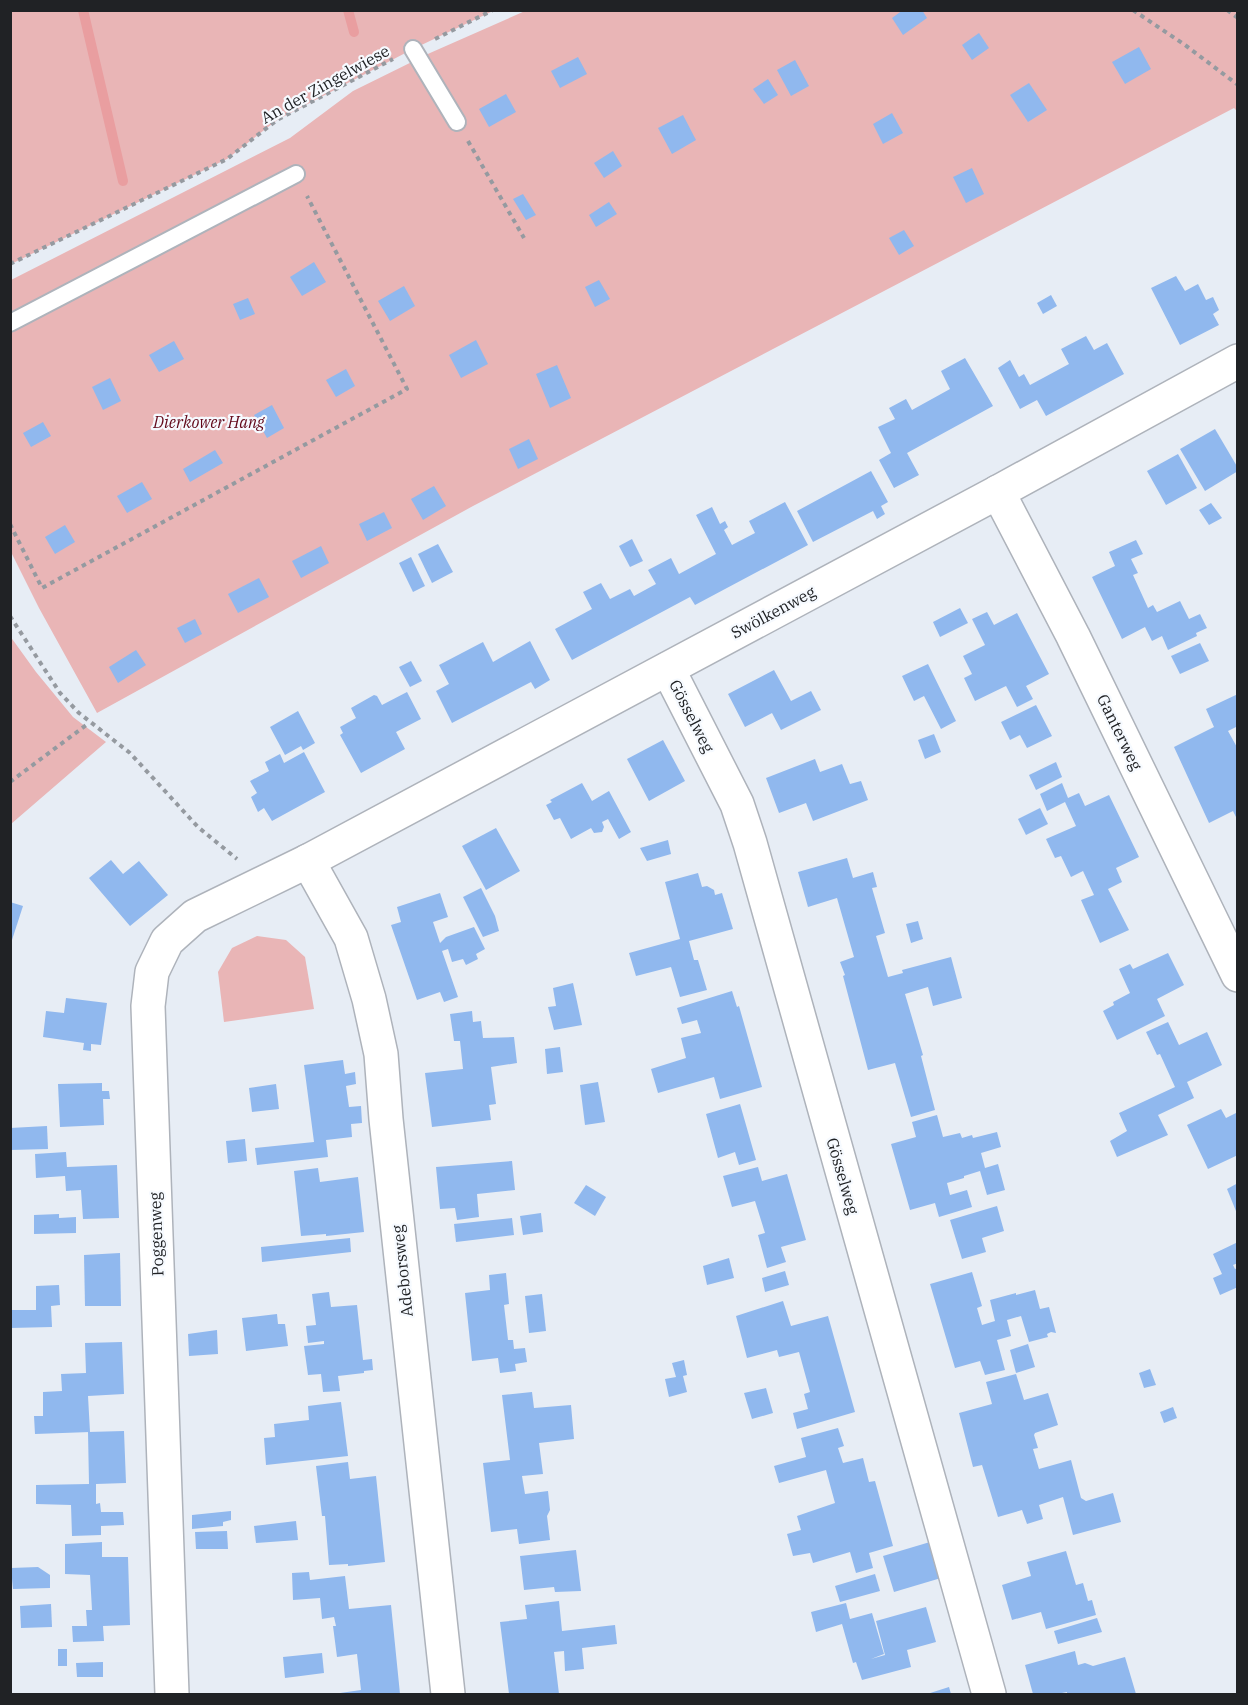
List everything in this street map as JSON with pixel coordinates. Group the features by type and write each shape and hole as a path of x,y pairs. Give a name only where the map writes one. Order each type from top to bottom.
{"street":[{"name":"Swölkenweg","path":"308,861 1238,361"},
{"name":"Ganterweg","path":"998,492 1073,636 1238,975"},
{"name":"Gösselweg","path":"668,669 737,804 743,823 989,1695"},
{"name":"Poggenweg","path":"172,1695 148,1006 152,972 167,941 195,916 308,861"},
{"name":"Adeborsweg","path":"308,861 351,938 369,999 381,1054 448,1695"}],"lane":[{"path":"413,49 457,122"},
{"path":"10,323 296,174"}],"path":[{"name":"An der Zingelwiese","path":"10,264 227,159 277,120 413,49 494,10"},
{"path":"1132,10 1185,45 1238,85"},
{"path":"1227,10 1238,18"},
{"path":"457,122 524,238"},
{"path":"10,524 42,588 406,389 296,174"},
{"path":"10,616 60,693 89,723 130,753 198,827 264,882"},
{"path":"10,782 89,723"}],"green space":[{"path":"11,11 493,11 413,49 277,120 227,159 11,264"},
{"name":"Dierkower Hang","path":"525,11 1237,11 1237,111 1234,108 473,506 97,713 11,552 11,280 290,138 353,91 430,53"},
{"path":"10,636 73,717 106,742 11,824"},
{"path":"257,936 286,940 305,957 314,1009 224,1022 218,972 232,948"}],"building":[{"path":"903,10 922,10 927,18 903,35 892,18"},
{"path":"979,33 989,48 972,60 962,45"},
{"path":"1139,47 1151,69 1125,84 1112,62"},
{"path":"578,57 587,74 560,88 551,71"},
{"path":"795,60 809,86 791,96 777,70"},
{"path":"768,79 778,95 764,104 753,89"},
{"path":"1029,83 1047,110 1028,122 1010,95"},
{"path":"506,94 516,112 489,127 479,109"},
{"path":"892,113 903,133 883,144 873,124"},
{"path":"683,115 696,140 672,154 658,128"},
{"path":"613,151 622,166 604,178 594,163"},
{"path":"972,168 984,194 966,203 953,177"},
{"path":"523,194 536,215 526,220 513,199"},
{"path":"609,202 617,214 596,227 589,215"},
{"path":"904,230 914,246 899,255 889,238"},
{"path":"314,262 326,282 302,296 290,277"},
{"path":"1176,276 1185,291 1198,284 1206,300 1213,297 1219,310 1213,314 1219,325 1180,345 1151,288"},
{"path":"599,280 610,299 595,307 585,287"},
{"path":"404,286 415,306 390,321 378,301"},
{"path":"1051,295 1057,306 1043,314 1037,303"},
{"path":"248,298 255,314 240,320 233,304"},
{"path":"1086,336 1094,350 1107,343 1124,374 1046,416 1037,400 1020,409 998,368 1010,360 1019,377 1024,374 1030,385 1069,364 1061,349"},
{"path":"476,340 488,364 461,378 449,355"},
{"path":"174,341 184,359 159,372 149,355"},
{"path":"965,358 993,406 907,453 919,475 894,488 879,460 891,453 878,427 895,419 889,408 906,399 912,410 950,389 941,371"},
{"path":"557,365 571,398 550,408 536,374"},
{"path":"346,369 355,386 336,397 326,380"},
{"path":"110,378 121,401 103,410 92,387"},
{"path":"272,405 284,428 267,438 254,415"},
{"path":"43,422 51,436 31,447 23,433"},
{"path":"1215,429 1238,471 1205,491 1180,449"},
{"path":"529,439 538,459 518,469 509,449"},
{"path":"215,450 223,463 190,482 183,469"},
{"path":"1178,454 1197,488 1166,505 1147,471"},
{"path":"871,471 888,502 881,506 885,514 877,519 873,511 813,542 797,511"},
{"path":"142,482 152,499 127,513 117,496"},
{"path":"434,486 446,506 423,520 411,499"},
{"path":"785,502 808,545 695,605 690,597 572,660 555,629 592,609 583,592 601,583 610,599 630,589 634,596 656,584 648,570 671,558 679,574 716,554 696,515 712,507 720,524 725,521 728,527 724,530 732,545 755,533 749,521"},
{"path":"1211,503 1222,518 1209,525 1199,510"},
{"path":"384,512 392,528 367,541 359,524"},
{"path":"65,525 75,542 55,554 45,537"},
{"path":"632,539 643,561 630,567 619,546"},
{"path":"1136,540 1143,554 1131,559 1138,573 1133,575 1148,608 1153,605 1157,612 1180,601 1189,619 1200,614 1207,628 1196,633 1197,636 1168,650 1162,636 1152,641 1145,627 1122,639 1092,577 1115,566 1109,552"},
{"path":"438,544 453,572 432,583 418,554"},
{"path":"321,546 329,563 301,578 292,561"},
{"path":"411,557 425,586 413,592 399,563"},
{"path":"259,578 269,597 238,613 228,594"},
{"path":"960,608 968,623 940,637 933,622"},
{"path":"987,612 994,625 1017,613 1049,674 1026,686 1033,699 1017,707 1006,686 975,701 964,678 972,674 963,656 985,645 972,619"},
{"path":"195,619 202,634 185,643 177,628"},
{"path":"530,641 550,680 535,689 531,682 452,723 436,691 449,684 439,665 483,642 493,662"},
{"path":"1200,643 1209,661 1180,674 1171,656"},
{"path":"136,650 146,665 118,683 109,667"},
{"path":"411,661 422,681 410,687 399,667"},
{"path":"928,664 956,721 941,729 924,696 914,701 902,676"},
{"path":"774,670 791,701 811,691 821,710 781,730 772,713 745,727 728,694"},
{"path":"407,692 421,719 396,732 405,749 361,773 340,735 343,733 340,727 356,718 351,708 374,695 382,705"},
{"path":"1238,694 1238,726 1228,731 1238,749 1238,821 1233,811 1209,823 1174,747 1214,727 1206,709"},
{"path":"1036,705 1052,736 1027,748 1020,735 1010,740 1001,722"},
{"path":"298,711 315,743 303,750 301,746 285,755 270,727"},
{"path":"934,734 941,752 925,759 918,740"},
{"path":"663,740 685,781 649,801 627,759"},
{"path":"304,752 325,792 272,821 264,808 258,812 251,797 257,793 250,781 269,771 265,762 280,754 284,763"},
{"path":"815,759 820,772 842,764 850,784 861,781 868,800 813,821 806,803 779,813 766,778"},
{"path":"1056,762 1062,777 1036,790 1029,775"},
{"path":"582,783 592,801 609,791 631,832 619,839 608,819 602,822 604,827 602,832 594,833 591,828 571,839 560,818 554,820 546,805 552,802 550,800"},
{"path":"1062,783 1068,798 1079,793 1085,806 1109,795 1139,857 1116,868 1122,882 1108,889 1129,930 1100,943 1081,900 1094,895 1083,871 1071,877 1061,856 1055,858 1046,839 1076,826 1065,802 1047,811 1040,794"},
{"path":"1040,808 1048,824 1026,835 1018,819"},
{"path":"496,828 520,871 486,890 462,846"},
{"path":"668,840 671,854 647,861 640,848"},
{"path":"847,858 853,878 873,872 877,887 872,888 885,933 876,936 888,977 903,973 902,970 951,957 962,998 933,1006 928,987 905,994 923,1055 921,1056 935,1110 911,1117 895,1063 868,1070 840,962 854,957 837,898 808,907 798,872"},
{"path":"111,860 123,874 139,861 168,895 130,926 89,878"},
{"path":"698,873 702,887 707,886 714,890 715,895 722,893 733,929 689,941 694,960 698,960 707,990 680,997 671,967 636,976 629,953 680,939 665,882"},
{"path":"481,888 495,916 499,931 483,937 463,897"},
{"path":"440,893 448,917 433,922 440,943 446,937 474,927 485,949 476,954 478,959 466,965 463,959 452,962 448,949 442,951 458,997 444,1002 440,992 417,1000 391,925 401,922 397,907"},
{"path":"10,902 23,906 11,943 10,943"},
{"path":"918,921 923,939 911,943 906,924"},
{"path":"1168,953 1184,985 1157,999 1165,1016 1117,1040 1103,1011 1114,1005 1113,1002 1130,993 1119,969 1130,964 1133,969"},
{"path":"573,983 582,1025 554,1030 548,1007 556,1006 553,988"},
{"path":"732,991 737,1007 739,1006 762,1087 720,1099 714,1077 658,1093 651,1069 686,1058 681,1038 701,1033 697,1020 682,1024 677,1008"},
{"path":"66,998 107,1003 101,1045 91,1044 91,1051 83,1050 84,1043 43,1037 46,1011 64,1013"},
{"path":"472,1011 473,1022 481,1021 483,1038 514,1037 517,1063 491,1067 496,1104 489,1105 491,1120 432,1127 425,1073 463,1069 460,1041 454,1041 450,1014"},
{"path":"1168,1022 1179,1045 1207,1032 1222,1065 1187,1082 1194,1098 1158,1115 1168,1135 1117,1157 1110,1141 1127,1131 1119,1113 1175,1087 1160,1054 1157,1055 1146,1032"},
{"path":"560,1047 563,1072 547,1074 545,1049"},
{"path":"343,1060 345,1074 355,1072 356,1084 346,1086 349,1107 361,1106 362,1123 351,1124 352,1137 326,1140 328,1157 257,1165 255,1148 314,1142 304,1065"},
{"path":"598,1082 605,1122 585,1125 580,1085"},
{"path":"102,1083 102,1091 109,1091 110,1099 103,1099 104,1125 60,1127 58,1084"},
{"path":"276,1084 279,1109 252,1112 249,1088"},
{"path":"740,1104 756,1160 739,1165 735,1152 718,1158 706,1114"},
{"path":"1221,1109 1226,1118 1238,1112 1238,1155 1208,1169 1187,1125"},
{"path":"937,1115 943,1137 960,1133 962,1138 972,1135 973,1138 997,1132 1001,1147 981,1153 985,1168 998,1164 1005,1190 987,1195 980,1171 964,1176 964,1178 947,1183 950,1195 967,1190 972,1207 939,1217 935,1203 910,1210 891,1144 916,1137 912,1122"},
{"path":"47,1126 48,1149 10,1150 10,1128"},
{"path":"245,1139 247,1161 228,1163 226,1141"},
{"path":"66,1152 67,1167 117,1165 119,1218 83,1219 81,1190 66,1191 65,1176 36,1178 35,1154"},
{"path":"512,1161 515,1190 477,1194 479,1217 457,1220 455,1208 440,1209 436,1167"},
{"path":"758,1167 762,1181 787,1174 806,1240 781,1247 786,1262 767,1268 758,1235 765,1233 755,1201 732,1207 723,1176"},
{"path":"318,1168 320,1182 358,1177 364,1232 301,1236 294,1171"},
{"path":"1238,1183 1238,1216 1227,1189"},
{"path":"586,1185 606,1197 595,1216 574,1203"},
{"path":"997,1206 1004,1231 982,1238 986,1252 962,1259 950,1220"},
{"path":"541,1213 543,1232 523,1235 520,1216"},
{"path":"59,1214 59,1218 76,1217 76,1233 34,1234 34,1215"},
{"path":"512,1218 514,1235 456,1242 454,1224"},
{"path":"350,1238 351,1252 262,1262 261,1247"},
{"path":"1238,1242 1238,1263 1233,1265 1235,1269 1238,1268 1238,1287 1220,1295 1213,1278 1222,1274 1213,1254"},
{"path":"120,1253 121,1306 85,1306 84,1255"},
{"path":"729,1258 734,1278 707,1285 703,1266"},
{"path":"785,1271 789,1285 765,1292 762,1278"},
{"path":"972,1272 982,1306 977,1308 982,1325 995,1321 990,1300 1035,1290 1040,1309 1049,1307 1056,1333 1051,1332 1047,1334 1048,1337 1029,1342 1021,1316 1007,1320 1011,1336 997,1340 1005,1370 985,1375 980,1361 955,1368 930,1284"},
{"path":"506,1273 509,1304 504,1305 508,1340 513,1340 514,1349 525,1348 527,1362 515,1364 516,1371 500,1373 498,1358 472,1361 465,1293 490,1290 489,1275"},
{"path":"59,1285 60,1305 51,1306 52,1327 10,1328 10,1310 36,1310 36,1286"},
{"path":"329,1292 331,1307 357,1305 363,1360 372,1359 373,1370 338,1376 340,1391 323,1392 321,1374 308,1375 304,1346 324,1344 324,1341 308,1343 306,1326 316,1325 312,1294"},
{"path":"542,1294 546,1331 529,1333 525,1296"},
{"path":"783,1301 791,1326 828,1316 855,1412 797,1429 793,1413 808,1409 804,1394 810,1392 799,1352 779,1357 777,1350 747,1358 736,1316"},
{"path":"277,1314 278,1324 285,1324 288,1346 246,1351 242,1318"},
{"path":"217,1330 218,1354 189,1356 188,1334"},
{"path":"122,1342 124,1394 88,1396 90,1432 35,1434 34,1416 43,1416 43,1392 62,1391 61,1374 86,1373 85,1343"},
{"path":"1028,1344 1035,1367 1016,1373 1010,1350"},
{"path":"684,1360 687,1375 683,1376 687,1392 669,1397 665,1379 676,1377 672,1363"},
{"path":"1150,1369 1156,1385 1144,1388 1139,1373"},
{"path":"1016,1374 1024,1400 1048,1393 1058,1425 1034,1435 1038,1448 1033,1449 1039,1469 1071,1460 1081,1498 1086,1501 1113,1493 1121,1522 1073,1535 1063,1497 1039,1505 1043,1519 1027,1524 1022,1510 998,1517 982,1465 973,1467 959,1413 992,1404 986,1382"},
{"path":"766,1388 773,1413 752,1419 744,1393"},
{"path":"532,1392 534,1408 571,1405 574,1439 539,1443 543,1474 522,1476 525,1494 548,1491 550,1510 547,1516 550,1540 519,1544 517,1529 491,1532 483,1463 510,1460 502,1395"},
{"path":"341,1402 348,1456 266,1465 264,1438 275,1437 274,1424 309,1420 308,1406"},
{"path":"1173,1407 1177,1418 1164,1423 1160,1412"},
{"path":"838,1428 844,1446 838,1448 843,1463 863,1458 869,1482 875,1481 893,1546 869,1553 873,1568 856,1573 850,1552 813,1563 810,1553 793,1556 787,1534 801,1530 797,1516 835,1503 826,1470 779,1483 774,1466 806,1457 801,1438"},
{"path":"124,1431 126,1483 96,1484 96,1504 100,1503 101,1512 123,1512 124,1525 101,1526 101,1535 72,1536 71,1505 36,1504 36,1485 89,1484 88,1432"},
{"path":"348,1462 350,1479 376,1476 385,1562 348,1566 348,1564 329,1565 325,1516 322,1516 316,1466"},
{"path":"231,1511 231,1520 223,1522 223,1526 192,1529 192,1515"},
{"path":"296,1521 298,1540 256,1543 254,1526"},
{"path":"227,1531 228,1549 196,1549 195,1532"},
{"path":"102,1542 102,1557 128,1557 130,1625 103,1626 104,1641 73,1642 72,1626 87,1626 86,1610 92,1610 90,1575 65,1574 65,1544"},
{"path":"930,1542 941,1578 894,1592 883,1556"},
{"path":"576,1550 581,1591 555,1592 554,1587 524,1590 520,1556"},
{"path":"1066,1551 1076,1585 1083,1583 1088,1601 1092,1600 1096,1615 1046,1629 1041,1612 1012,1620 1002,1585 1031,1576 1027,1562"},
{"path":"38,1567 50,1575 50,1588 13,1589 11,1568"},
{"path":"309,1572 310,1580 345,1576 349,1609 391,1605 400,1694 340,1694 361,1690 357,1654 337,1657 334,1617 322,1619 320,1598 293,1600 292,1573"},
{"path":"875,1574 880,1591 840,1602 835,1586"},
{"path":"559,1601 562,1631 615,1625 617,1644 582,1648 584,1669 565,1671 564,1651 554,1652 559,1694 509,1694 500,1622 527,1619 525,1605"},
{"path":"846,1603 850,1619 872,1613 884,1654 871,1659 885,1655 876,1621 926,1607 936,1642 907,1650 911,1667 862,1680 856,1662 853,1663 842,1624 816,1632 811,1612"},
{"path":"51,1604 52,1627 21,1628 20,1606"},
{"path":"1097,1618 1102,1632 1058,1644 1054,1631"},
{"path":"58,1649 67,1649 67,1666 58,1666"},
{"path":"1075,1651 1078,1665 1085,1663 1093,1666 1125,1657 1136,1694 1067,1694 1067,1692 1033,1694 1025,1665"},
{"path":"322,1653 324,1673 285,1678 283,1657"},
{"path":"103,1662 103,1677 77,1677 76,1663"},
{"path":"949,1687 951,1694 927,1694"}],"waterway":[{"path":"83,10 123,181"},
{"path":"348,10 354,32"}]}
